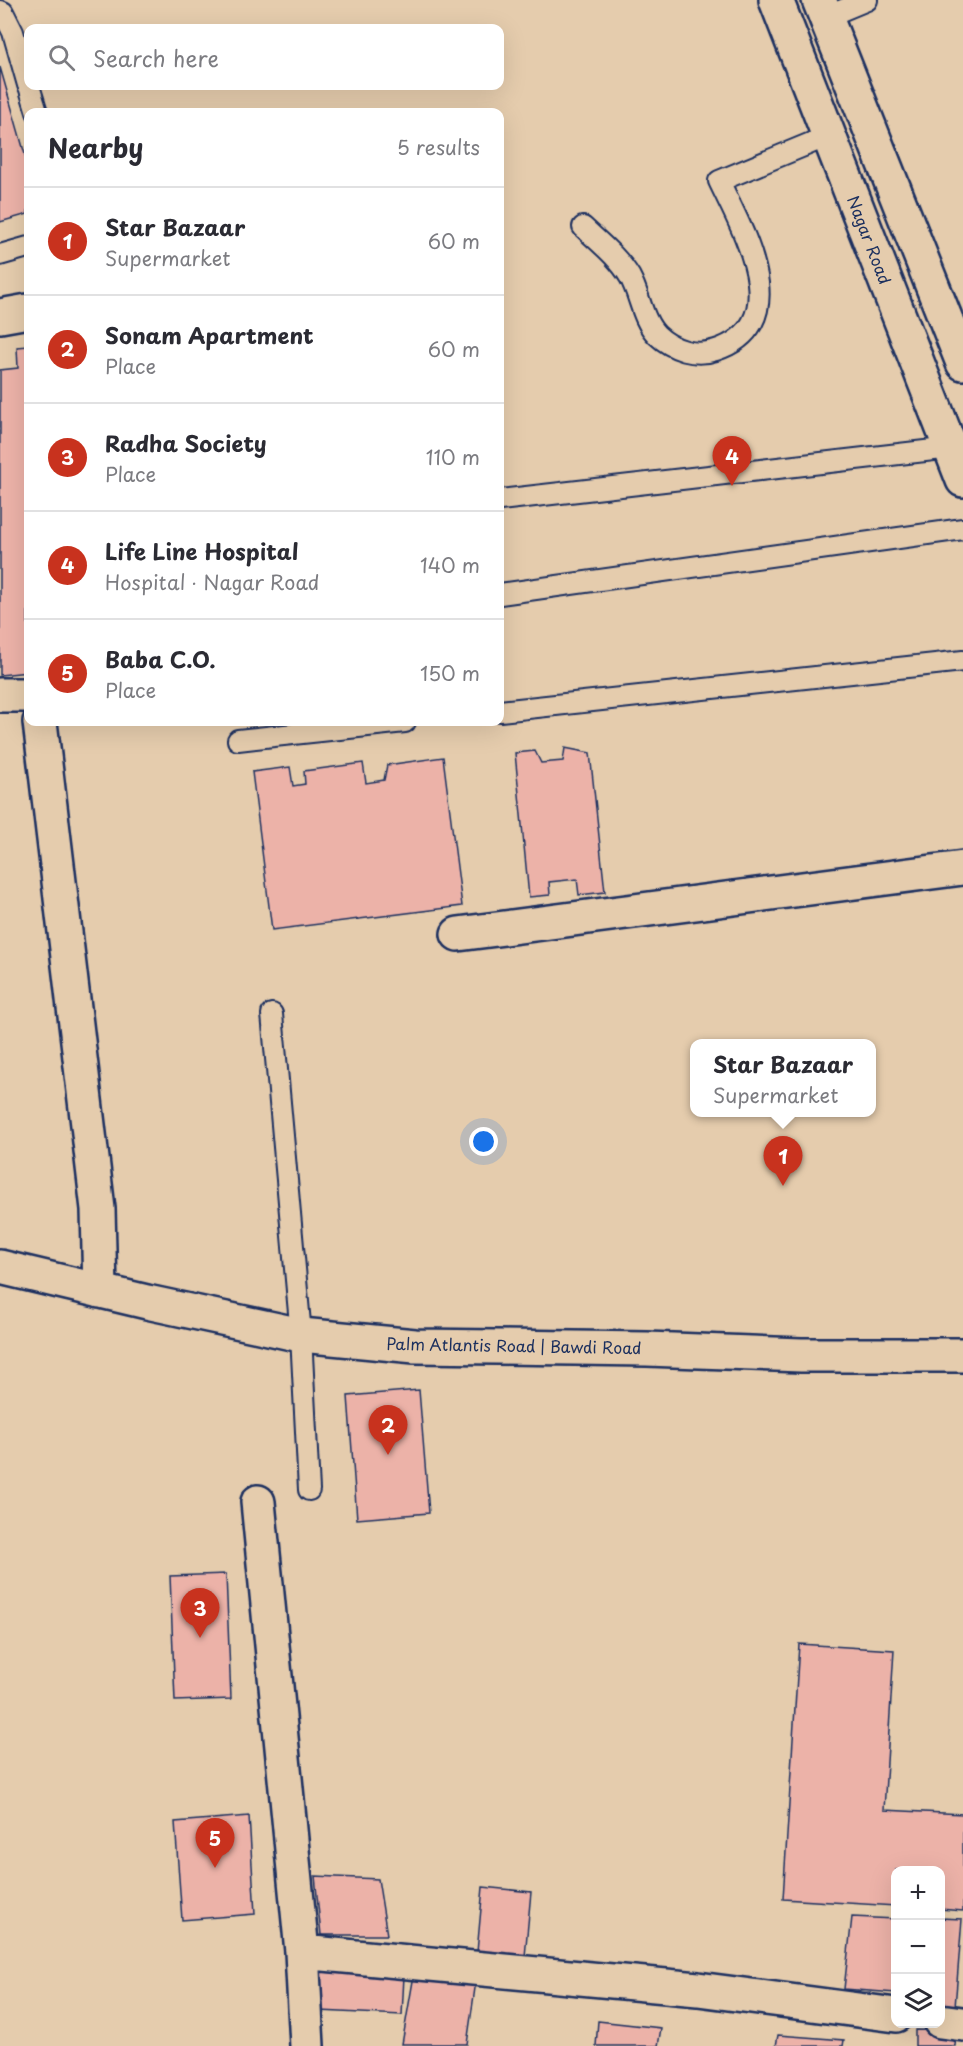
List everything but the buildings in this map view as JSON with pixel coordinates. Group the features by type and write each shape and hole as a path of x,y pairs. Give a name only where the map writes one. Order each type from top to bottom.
{"main road":[{"name":"Nagar Road","path":"776,0 963,480"},
{"path":"822,9 963,363"},
{"path":"0,316 24,312"},
{"path":"0,695 24,695"},
{"path":"40,726 98,1209 100,1291"},
{"path":"458,934 963,868"},
{"name":"Palm Atlantis Road | Bawdi Road","path":"0,1267 301,1335 415,1346 963,1355"},
{"path":"258,1502 302,1952 307,2046"},
{"path":"302,1952 698,1989 891,2014"},
{"path":"945,2022 963,2024"}],"lane":[{"path":"822,9 867,0"},
{"path":"0,11 3,12 13,32 24,68"},
{"path":"30,90 35,108"},
{"path":"583,227 617,259 631,279 642,308 656,334 676,348 694,354 716,351 736,341 751,324 759,307 759,280 748,246 719,181 828,136"},
{"path":"0,255 24,248"},
{"path":"504,500 951,448"},
{"path":"504,593 963,529"},
{"path":"504,711 963,661"},
{"path":"238,740 368,726"},
{"path":"272,1014 301,1335 309,1491"}],"place":[{"name":"Life Line Hospital","path":"732,486"},
{"name":"Star Bazaar","path":"783,1186"},
{"name":"Sonam Apartment","path":"388,1455"},
{"name":"Radha Society","path":"200,1638"},
{"name":"Baba C.O.","path":"215,1868"}]}
